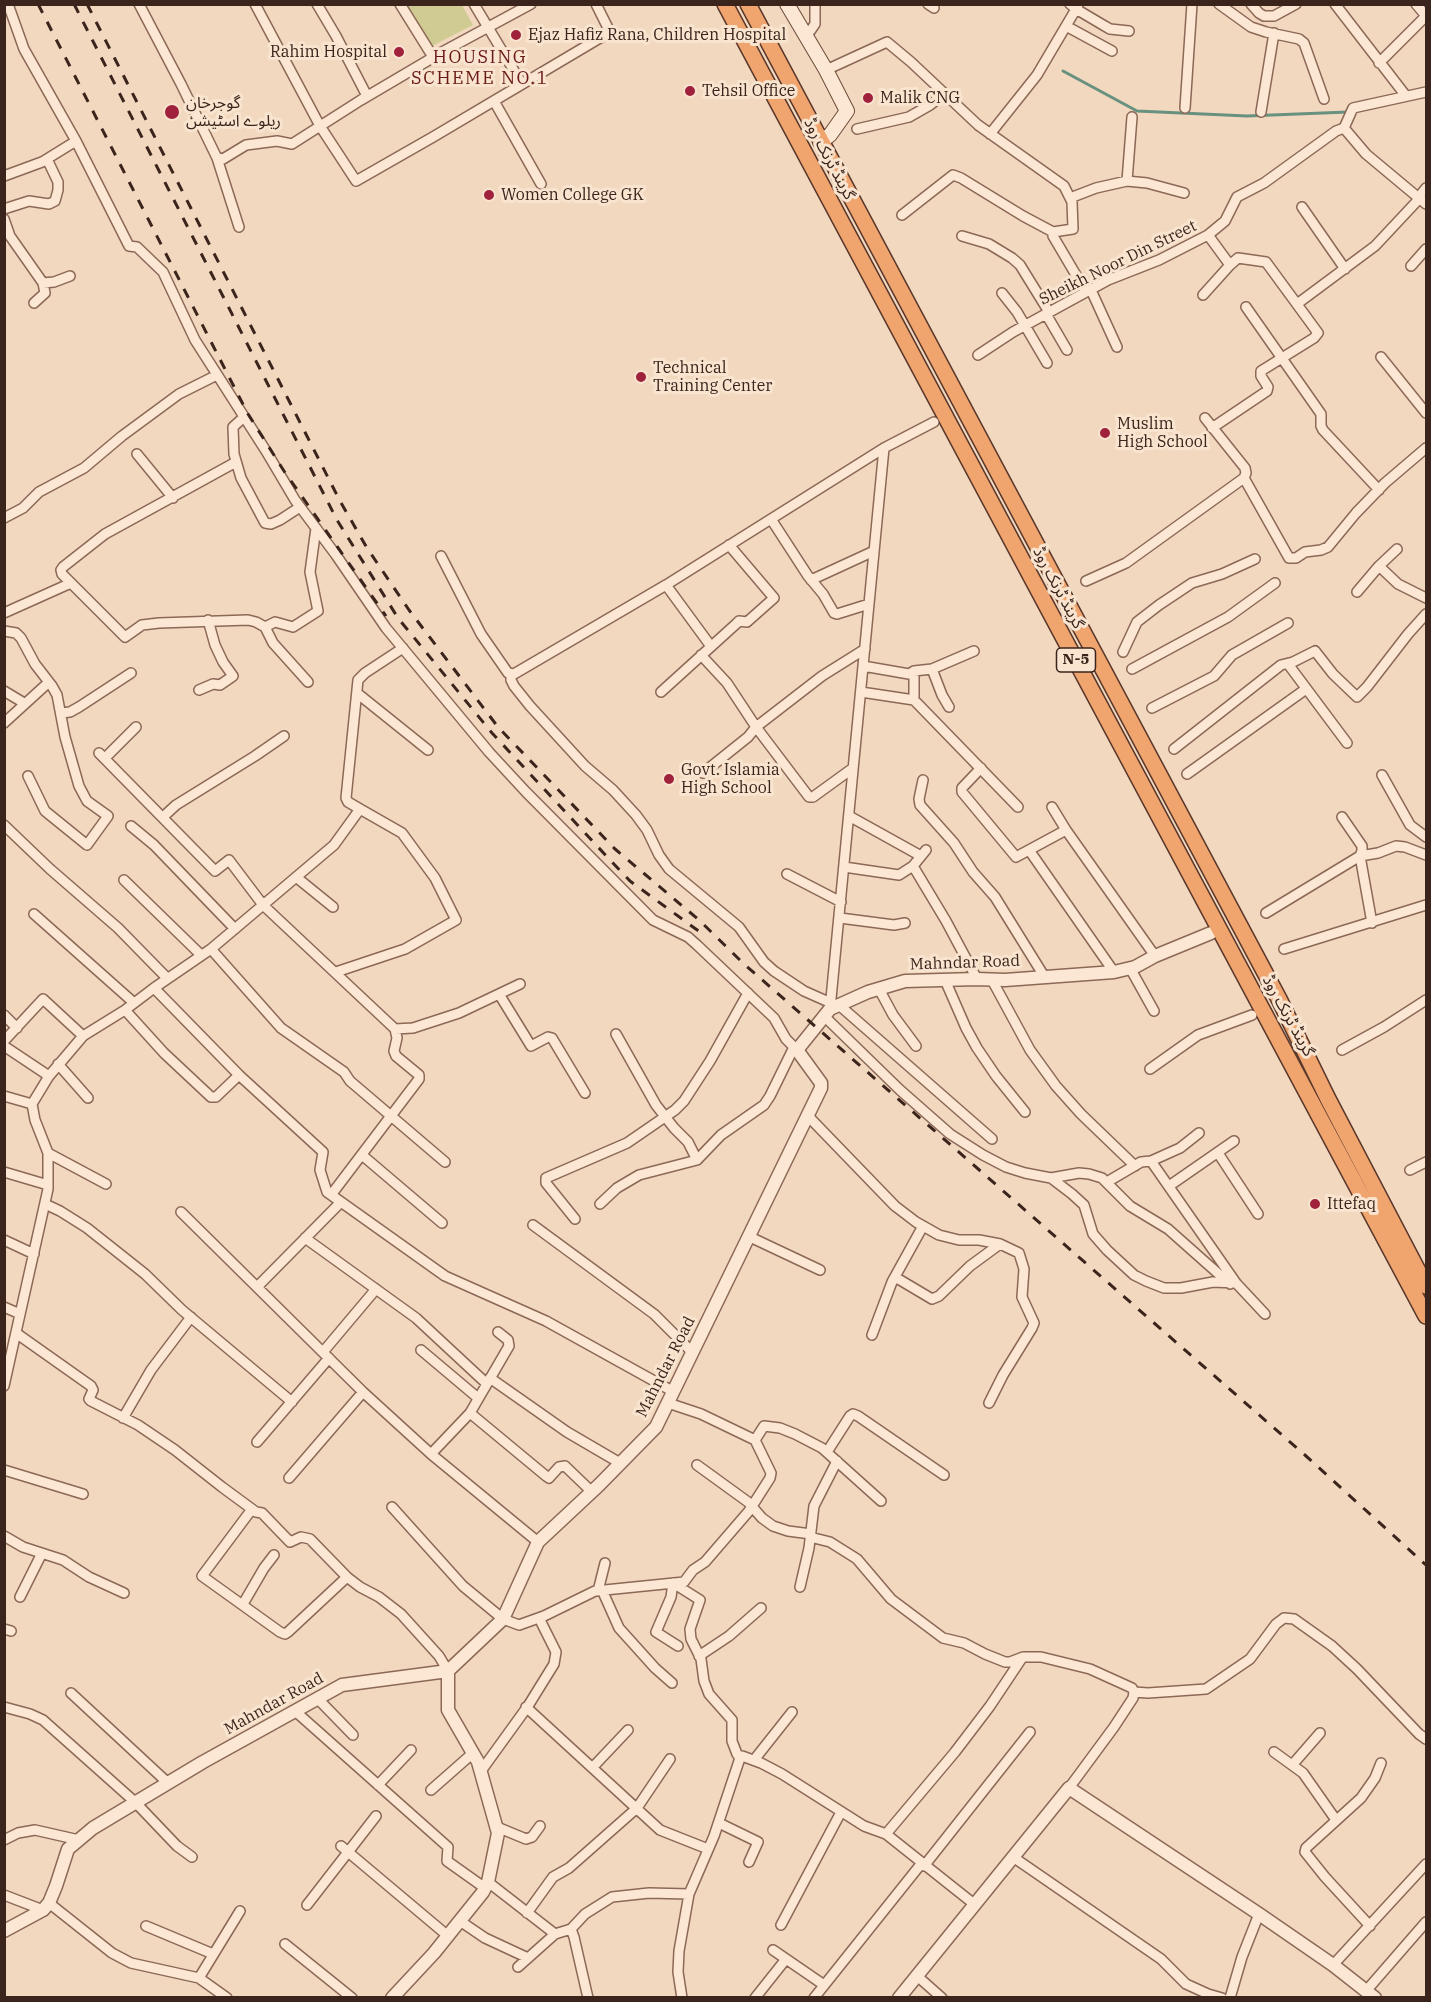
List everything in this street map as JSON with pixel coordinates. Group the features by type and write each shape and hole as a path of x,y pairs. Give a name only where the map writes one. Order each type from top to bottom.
{"highway":[{"name":"گرینڈ ٹرنک روڈ","path":"725,4 1257,1012 1426,1316"},
{"name":"گرینڈ ٹرنک روڈ","path":"748,4 1279,999 1328,1099 1426,1286"},
{"path":"1257,1012 1279,999"}],"main road":[{"path":"787,4 847,111 830,135 820,142"}],"street":[{"path":"8,4 24,49 76,141 129,246 137,247 163,272 195,340 300,507 386,628 489,752 526,792 653,920 688,937 748,993 774,1018 786,1039 796,1048 764,1105 721,1135 697,1160 633,1177 600,1204"},
{"path":"139,4 217,159 239,227"},
{"path":"255,4 320,126 356,181 610,32 596,4"},
{"path":"317,4 367,96"},
{"path":"400,4 433,57"},
{"path":"474,4 522,84"},
{"path":"217,159 223,159 246,145 277,141 291,144 433,57 531,4"},
{"path":"806,37 815,24 815,4"},
{"path":"1185,108 1192,4"},
{"path":"1220,4 1251,27 1299,39 1304,43 1324,99"},
{"path":"1251,4 1264,16 1274,16 1296,4"},
{"path":"1335,4 1406,96"},
{"path":"1379,63 1426,16 1416,4"},
{"path":"990,134 1037,75 1075,6 1110,29 1129,31"},
{"path":"1066,26 1112,51"},
{"path":"1261,112 1274,33"},
{"path":"826,70 887,42 978,126 1064,186 1072,202 1073,229 1053,232 953,175 902,215"},
{"path":"1421,200 1366,154 1345,125 1353,108 1425,91"},
{"path":"857,129 909,117 944,94"},
{"path":"494,101 541,184"},
{"path":"1127,181 1132,117"},
{"name":"Sheikh Noor Din Street","path":"978,355 1025,325 1108,280 1159,260 1208,235 1225,221 1237,197 1264,183 1345,125"},
{"path":"4,176 47,159 76,141"},
{"path":"4,208 29,201 49,204 55,201 58,182 47,159"},
{"path":"1070,198 1096,188 1127,181 1147,183 1184,193"},
{"path":"1297,304 1375,246 1421,200 1426,188"},
{"path":"1302,207 1345,269"},
{"path":"4,219 10,236 43,283 45,293 34,303"},
{"path":"1053,232 1053,236 1089,291 1118,346"},
{"path":"1208,235 1230,265"},
{"path":"962,236 989,244 1020,265 1067,350"},
{"path":"1411,267 1426,249"},
{"path":"1203,295 1238,258 1266,262 1318,333 1314,338 1261,371 1261,376 1268,387 1267,391 1212,428"},
{"path":"43,283 70,276"},
{"path":"1002,293 1025,325 1047,363"},
{"path":"1246,308 1321,414 1323,430 1379,490"},
{"path":"1381,357 1426,413"},
{"path":"4,518 23,508 39,492 84,468 122,436 179,394 217,375"},
{"path":"244,417 233,427 234,454 241,478 265,523 271,524 280,520 300,507"},
{"path":"1205,418 1245,468 1245,478 1290,558 1328,547 1356,513 1426,448"},
{"path":"511,675 666,585 884,448 934,422"},
{"path":"884,448 831,1008 900,1090 950,1134 1006,1167 1025,1173 1051,1178 1089,1173 1097,1175 1130,1206 1168,1229 1233,1283 1265,1314"},
{"path":"137,454 173,498"},
{"path":"236,462 105,534 80,552 61,570 62,574 125,637 142,625 149,624 248,620 265,627 273,643 308,682"},
{"path":"1086,581 1126,563 1245,478"},
{"path":"771,519 834,613 869,604"},
{"path":"265,627 275,622 293,627 318,611 310,572 316,528"},
{"path":"661,692 710,645 740,621 747,622 774,598 729,545"},
{"path":"1357,592 1397,549"},
{"path":"811,580 874,551"},
{"path":"441,555 481,634 511,675 516,689 585,766 613,790 636,815 669,868 739,927 764,962 774,971 831,1008 992,1139"},
{"path":"1123,652 1137,622 1159,605 1192,583 1222,574 1255,559"},
{"path":"1379,566 1398,584 1426,598"},
{"path":"4,613 71,583"},
{"path":"1132,669 1228,617 1275,583"},
{"path":"666,585 710,645"},
{"path":"1174,749 1281,665 1315,651 1333,674 1357,697 1426,614"},
{"path":"199,690 213,684 220,685 233,676 215,645 208,620"},
{"path":"1152,708 1214,676 1232,655 1288,623"},
{"path":"4,631 16,633 21,638 35,664 57,694 65,737 79,786 87,801 108,816 87,845 45,811 28,776"},
{"path":"336,972 405,949 456,920 435,878 402,833 348,802 346,798 358,680 403,648"},
{"path":"703,773 822,676 865,649"},
{"path":"863,666 909,674 914,671 932,669 974,651"},
{"path":"701,655 728,683 756,728 811,798 853,768"},
{"path":"1288,664 1347,743"},
{"path":"932,669 949,707"},
{"path":"914,671 914,700"},
{"path":"61,713 70,712 79,707 131,673"},
{"path":"4,723 49,682"},
{"path":"1186,774 1306,689"},
{"path":"4,691 24,703"},
{"path":"861,692 914,700 959,749 981,768 1018,807"},
{"path":"357,693 428,750"},
{"path":"136,727 102,756 215,872 229,860 263,905 395,1029 397,1038 394,1051 396,1056 418,1075 419,1078 331,1195"},
{"path":"163,817 177,805 285,736"},
{"path":"981,768 962,788 962,792 1016,857 1066,830"},
{"path":"1382,775 1410,825 1426,837"},
{"path":"923,780 920,805 954,843 973,872 995,897 1044,976"},
{"path":"1052,807 1155,956"},
{"path":"4,1386 48,1185 48,1153 35,1120 32,1104 49,1076 82,1036 125,1010 133,1002 211,948 334,845 360,809"},
{"path":"844,867 899,875 913,866 924,853 849,816"},
{"path":"1342,817 1362,846 1360,856 1372,923"},
{"path":"4,825 50,869 118,928 167,978"},
{"path":"131,826 154,845 235,929"},
{"path":"1266,913 1360,856 1378,853 1396,846 1426,855"},
{"path":"1029,850 1114,972"},
{"path":"913,866 977,979"},
{"path":"787,874 841,902"},
{"path":"296,877 333,907"},
{"path":"124,880 201,955"},
{"path":"1284,949 1426,905"},
{"path":"34,914 133,1002"},
{"path":"840,918 894,925 905,923"},
{"name":"Mahndar Road","path":"46,1906 56,1886 68,1849 93,1828 342,1684 448,1671 503,1619 538,1542 592,1492 656,1427 821,1088 821,1083 796,1048 831,1008 879,988 905,981 992,980 1114,972 1135,967 1155,956 1211,933"},
{"path":"211,948 281,1028 341,1070 350,1081 445,1162"},
{"path":"1130,968 1154,1011"},
{"path":"945,980 977,1048 1025,1112"},
{"path":"992,980 1030,1050 1056,1086 1081,1114 1135,1166"},
{"path":"395,1029 413,1028 459,1013 520,984"},
{"path":"154,988 238,1075 323,1152 320,1170 327,1192 445,1276 546,1321 671,1397 755,1440 771,1473 752,1507 705,1562 693,1570 684,1582 600,1591 519,1625 503,1619 463,1586 392,1507"},
{"path":"879,988 893,1016 916,1046"},
{"path":"575,1219 546,1183 546,1178 627,1143 666,1118 692,1089 748,993"},
{"path":"499,994 531,1046 548,1037 552,1038 585,1093"},
{"path":"4,1041 43,999 82,1036"},
{"path":"1342,1050 1426,1000"},
{"path":"125,1010 164,1053 211,1096 216,1097 238,1075"},
{"path":"1150,1070 1198,1035 1257,1012"},
{"path":"4,1015 17,1028"},
{"path":"616,1034 656,1105 688,1142 697,1160"},
{"path":"4,1046 49,1076"},
{"path":"58,1064 88,1098"},
{"path":"4,1095 32,1104"},
{"path":"807,1115 895,1206 923,1226 939,1235 959,1240 979,1240 1000,1244 1018,1253 1024,1269 1022,1298 1034,1323 989,1403"},
{"path":"1107,1182 1141,1162 1151,1161 1180,1148 1199,1133"},
{"path":"1169,1186 1234,1141"},
{"path":"48,1153 106,1185"},
{"path":"1218,1153 1258,1214"},
{"path":"362,1155 442,1223"},
{"path":"1151,1161 1233,1283"},
{"path":"1410,1170 1426,1162"},
{"path":"4,1172 48,1185"},
{"path":"1051,1178 1084,1205 1093,1233 1107,1250 1128,1270 1146,1281 1164,1288 1214,1282 1233,1283"},
{"path":"257,1287 341,1202"},
{"path":"45,1204 87,1228 292,1402"},
{"path":"181,1212 363,1392 431,1454 538,1542"},
{"path":"533,1225 654,1314 693,1353"},
{"path":"872,1335 895,1276 923,1226"},
{"path":"750,1237 820,1270"},
{"path":"305,1238 416,1318 489,1381 567,1432 620,1463"},
{"path":"4,1240 34,1254"},
{"path":"895,1276 932,1299 939,1296 970,1266 1000,1244"},
{"path":"257,1442 292,1402 376,1289"},
{"path":"4,1307 20,1314"},
{"path":"123,1418 151,1370 191,1317"},
{"path":"431,1454 470,1413 489,1381 508,1346 508,1340 498,1332"},
{"path":"16,1333 91,1386 93,1390 89,1399 91,1401 138,1425 175,1450 222,1488 252,1509 262,1513 290,1542 301,1537 310,1539 360,1587 379,1597 401,1614 434,1649 448,1671 448,1710 481,1771 498,1833 486,1885 448,1936 392,1998"},
{"path":"421,1350 478,1398"},
{"path":"289,1478 363,1392"},
{"path":"470,1413 549,1478 560,1467 565,1466 592,1492"},
{"path":"827,1452 853,1414 944,1475"},
{"path":"755,1440 764,1426 780,1428 822,1448 881,1501"},
{"path":"800,1587 814,1506 837,1461"},
{"path":"697,1465 779,1529 830,1542 857,1559 891,1599 943,1638 964,1643 1005,1662 1041,1657 1090,1669 1119,1680 1132,1688 1134,1692 1133,1698 1114,1727 1069,1788 899,1998"},
{"path":"4,1470 83,1494"},
{"path":"252,1509 202,1576 280,1632 285,1634 347,1576"},
{"path":"4,1536 23,1547 63,1560 89,1577 124,1593"},
{"path":"20,1597 42,1553"},
{"path":"243,1604 264,1568 274,1556"},
{"path":"605,1563 602,1568 600,1591 618,1628 672,1683"},
{"path":"673,1583 671,1597 656,1632 678,1646"},
{"path":"673,1583 700,1600 690,1629 691,1639 699,1656 709,1694 732,1720 732,1742 740,1758"},
{"path":"699,1656 729,1636 761,1608"},
{"path":"481,1771 552,1669 556,1652 539,1618"},
{"path":"1134,1692 1148,1694 1206,1689 1250,1659 1276,1624 1284,1618 1294,1619 1332,1646 1426,1739"},
{"path":"886,1834 955,1752 990,1706 1022,1658"},
{"path":"70,1693 168,1783"},
{"path":"317,1698 353,1735"},
{"path":"4,1707 44,1720 135,1802 177,1846 192,1857"},
{"path":"526,1707 660,1830 708,1849"},
{"path":"295,1711 448,1847 447,1861 486,1885 555,1934"},
{"path":"754,1760 792,1712"},
{"path":"593,1767 628,1730"},
{"path":"814,1998 1030,1732"},
{"path":"1293,1764 1320,1733"},
{"path":"378,1785 411,1750"},
{"path":"1274,1752 1293,1764 1313,1785 1336,1820"},
{"path":"431,1790 473,1753"},
{"path":"740,1758 742,1756 754,1760 808,1789 864,1826 886,1834 974,1904"},
{"path":"527,1913 553,1877 568,1868 636,1808 670,1758"},
{"path":"682,1998 678,1971 679,1951 689,1894 718,1823 740,1758"},
{"path":"1370,1926 1305,1852 1309,1844 1366,1791 1381,1763"},
{"path":"1069,1788 1259,1914 1371,1995 1426,1922"},
{"path":"781,1925 840,1812"},
{"path":"307,1905 344,1849 376,1816"},
{"path":"718,1823 758,1842 749,1862"},
{"path":"497,1827 526,1839 532,1837 540,1826"},
{"path":"4,1840 18,1833 35,1830 79,1840"},
{"path":"344,1849 448,1936"},
{"path":"1013,1857 1161,1959 1186,1984 1222,1998"},
{"path":"1332,1965 1426,1864"},
{"path":"518,1967 555,1934 571,1929 585,1914 612,1898 649,1893 689,1894"},
{"path":"4,1895 46,1906 122,1958 150,1968 199,1978 227,1998"},
{"path":"4,1931 46,1906"},
{"path":"199,1978 240,1911"},
{"path":"1230,1998 1242,1957 1259,1914"},
{"path":"460,1921 485,1938 528,1958"},
{"path":"146,1926 213,1954"},
{"path":"571,1929 588,1998"},
{"path":"285,1944 352,1998"},
{"path":"773,1950 824,1985"},
{"path":"755,1998 786,1959"},
{"path":"916,1976 942,1998"}],"shaded area":[{"path":"405,5 462,5 473,25 428,48"}],"waterway":[{"path":"1063,71 1137,111 1247,116 1348,112"}],"railway":[{"path":"38,4 248,414 284,471 386,616"},
{"path":"74,4 337,520 398,618 492,733 630,881 704,935"},
{"path":"87,4 340,501 367,548 409,610 498,727 615,849 699,920 744,964 1306,1456 1426,1565"}],"place":[{"name":"Ejaz Hafiz Rana, Children Hospital","path":"516,35"},
{"name":"Rahim Hospital","path":"399,52"},
{"name":"Tehsil Office","path":"690,91"},
{"name":"Malik CNG","path":"868,98"},
{"name":"گوجرخان ریلوے اسٹیشن","path":"172,112"},
{"name":"Women College GK","path":"489,195"},
{"name":"Technical Training Center","path":"641,377"},
{"name":"Muslim High School","path":"1105,433"},
{"name":"Govt. Islamia High School","path":"669,779"},
{"name":"Ittefaq","path":"1315,1204"}],"district":[{"name":"HOUSING SCHEME NO.1","path":"480,68"}]}
